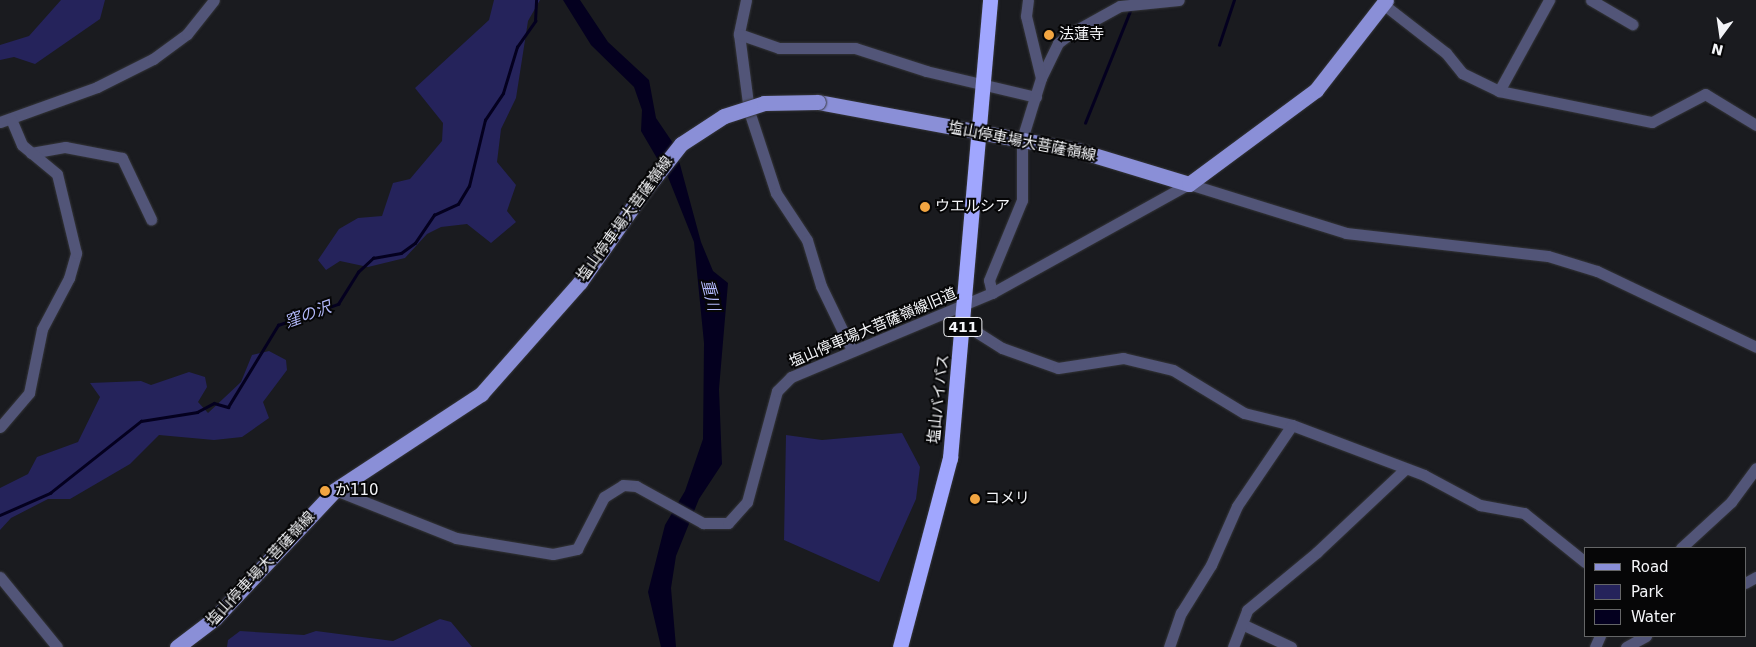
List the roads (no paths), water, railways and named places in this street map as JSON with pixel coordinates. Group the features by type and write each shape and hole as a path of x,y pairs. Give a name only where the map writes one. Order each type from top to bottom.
{"highway":[{"name":"塩山バイパス","path":"900,647 950,458 964,324 990,0"}],"main road":[{"path":"1189,184 1316,90 1384,2"},
{"name":"塩山停車場大菩薩嶺線","path":"177,647 215,618 335,490 481,394 580,282 644,191 681,144 724,116 764,103 818,102 1077,150 1189,184"}],"street":[{"path":"0,428 29,393 42,329 69,278 76,253 57,174 31,153 5,120 97,87 153,59 187,34 214,0"},
{"path":"746,0 739,34 749,112 776,193 807,240 830,307 852,350"},
{"path":"1028,0 1026,16 1041,78"},
{"path":"992,293 989,280 1022,200 1022,139 1041,78 1058,43 1071,33 1120,6 1179,0"},
{"path":"1499,91 1549,0"},
{"path":"1591,0 1632,24"},
{"path":"1384,2 1446,53 1462,73 1499,91 1652,122 1705,94 1756,125"},
{"path":"739,34 779,48 855,48 983,85 1036,97"},
{"path":"31,153 65,147 122,158 151,219"},
{"path":"1189,184 1346,233 1548,256 1597,271 1756,347"},
{"name":"塩山停車場大菩薩嶺線旧道","path":"335,490 456,538 565,554 577,549 604,497 623,485 636,486 693,518 722,525 738,515 747,502 777,391 792,377 852,350 965,306 992,293 1189,184"},
{"path":"964,324 1002,348 1058,368 1123,358 1173,370 1244,413 1292,425 1404,470 1424,475 1480,505 1524,513 1584,561"},
{"path":"1169,647 1180,613 1211,565 1237,506 1292,425"},
{"path":"1682,547 1731,502 1756,468"},
{"path":"1233,647 1244,626 1247,610 1317,552 1404,470"},
{"path":"0,577 56,647"},
{"path":"1244,626 1291,647"},
{"path":"1626,647 1644,637"}],"water":[{"name":"重川","path":"563,0 580,0 608,42 649,80 656,118 675,146 701,242 713,271 728,283 719,389 722,464 699,499 676,556 671,588 676,647 661,647 648,592 665,525 685,491 703,439 704,343 694,242 668,177 641,131 642,110 634,87 591,45"}],"waterway":[{"name":"窪の沢","path":"0,515 50,493 141,421 197,412 214,403 228,407 278,325 338,304 358,272 373,258 401,253 415,243 434,215 458,204 469,186 485,120 503,93 517,47 535,21 536,0"},
{"path":"1219,45 1234,0"},
{"path":"1085,123 1130,11"}],"place":[{"name":"法蓮寺","path":"1049,35"},
{"name":"ウエルシア","path":"925,207"},
{"name":"か110","path":"325,491"},
{"name":"コメリ","path":"975,499"}]}
